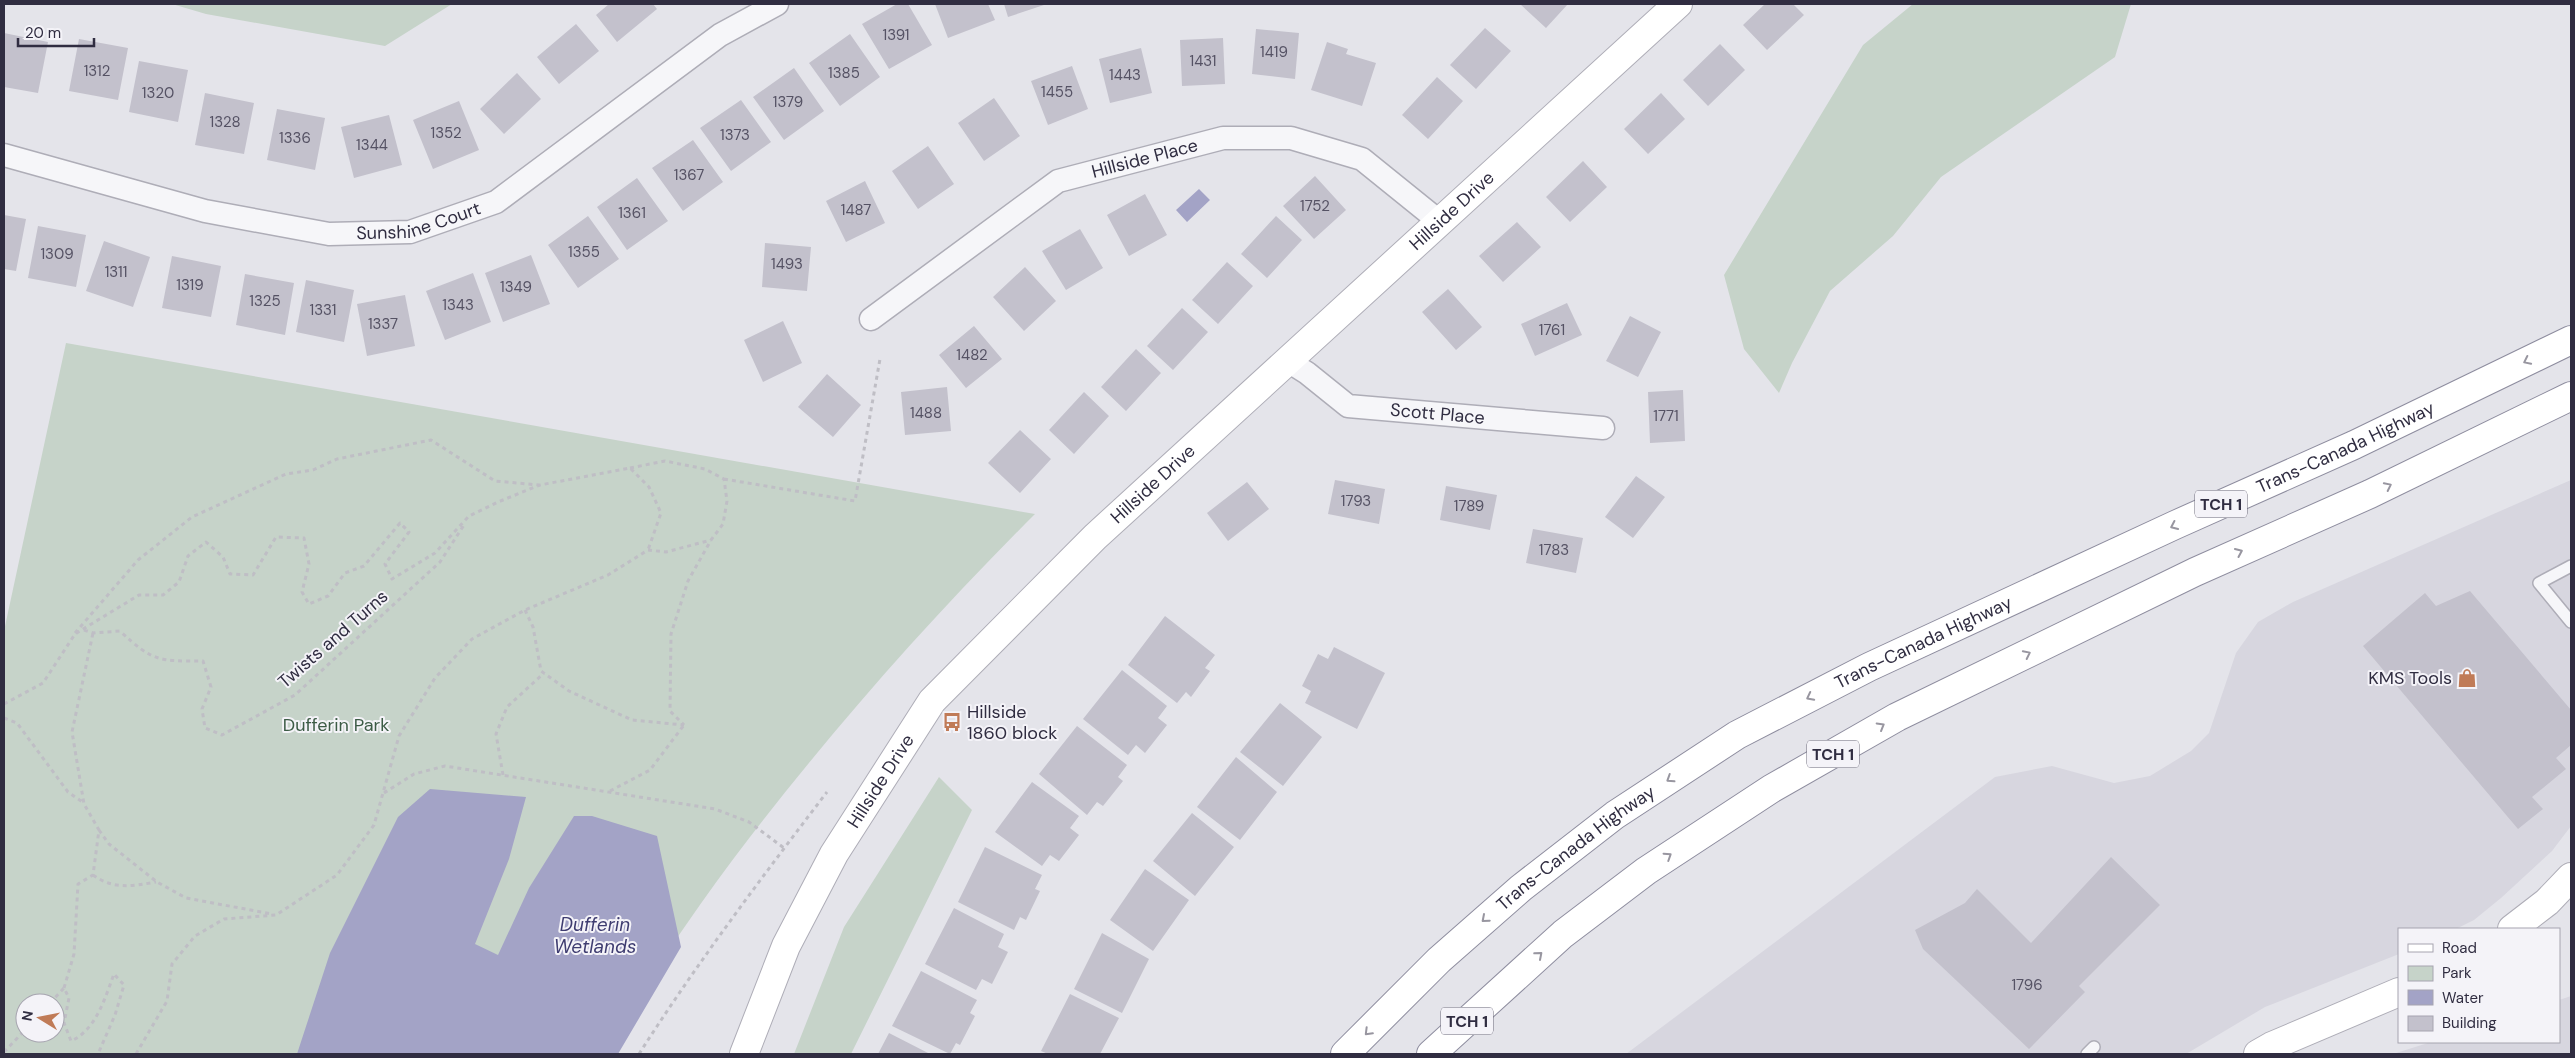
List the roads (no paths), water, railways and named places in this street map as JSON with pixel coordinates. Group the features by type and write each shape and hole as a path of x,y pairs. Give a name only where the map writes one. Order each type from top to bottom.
{"main road":[{"name":"Hillside Drive","path":"744,1054 786,946 825,871 932,701 1095,537 1678,4"},
{"name":"Trans-Canada Highway","path":"1345,1054 1439,960 1521,888 1614,815 1737,735 1869,667 2175,525 2354,445 2571,340"},
{"name":"TCH 1","path":"1431,1054 1564,934 1646,871 1771,789 1897,717 2195,572 2370,494 2571,396"},
{"path":"2513,928 2547,902 2571,878"},
{"path":"1453,1054 1503,988"},
{"path":"2258,1054 2272,1046 2398,992"}],"street":[{"name":"Sunshine Court","path":"4,155 205,211 329,234 410,232 496,202 720,35 777,4"},
{"name":"Hillside Place","path":"871,319 1058,181 1223,138 1292,138 1362,159 1440,222"},
{"name":"Scott Place","path":"1288,361 1307,372 1348,406 1603,428"}],"lane":[{"path":"2571,566 2539,584 2571,622"}],"water":[{"path":"1199,189 1210,200 1187,222 1176,210"},
{"name":"Dufferin Wetlands","path":"430,789 526,797 509,859 475,944 498,955 529,888 574,816 592,816 657,836 681,947 618,1054 297,1054 330,953 398,817"}],"place":[{"name":"KMS Tools","path":"2467,678"},
{"name":"Hillside 1860 block","path":"952,722"}],"park label":[{"name":"Dufferin Park","path":"336,725"}]}
